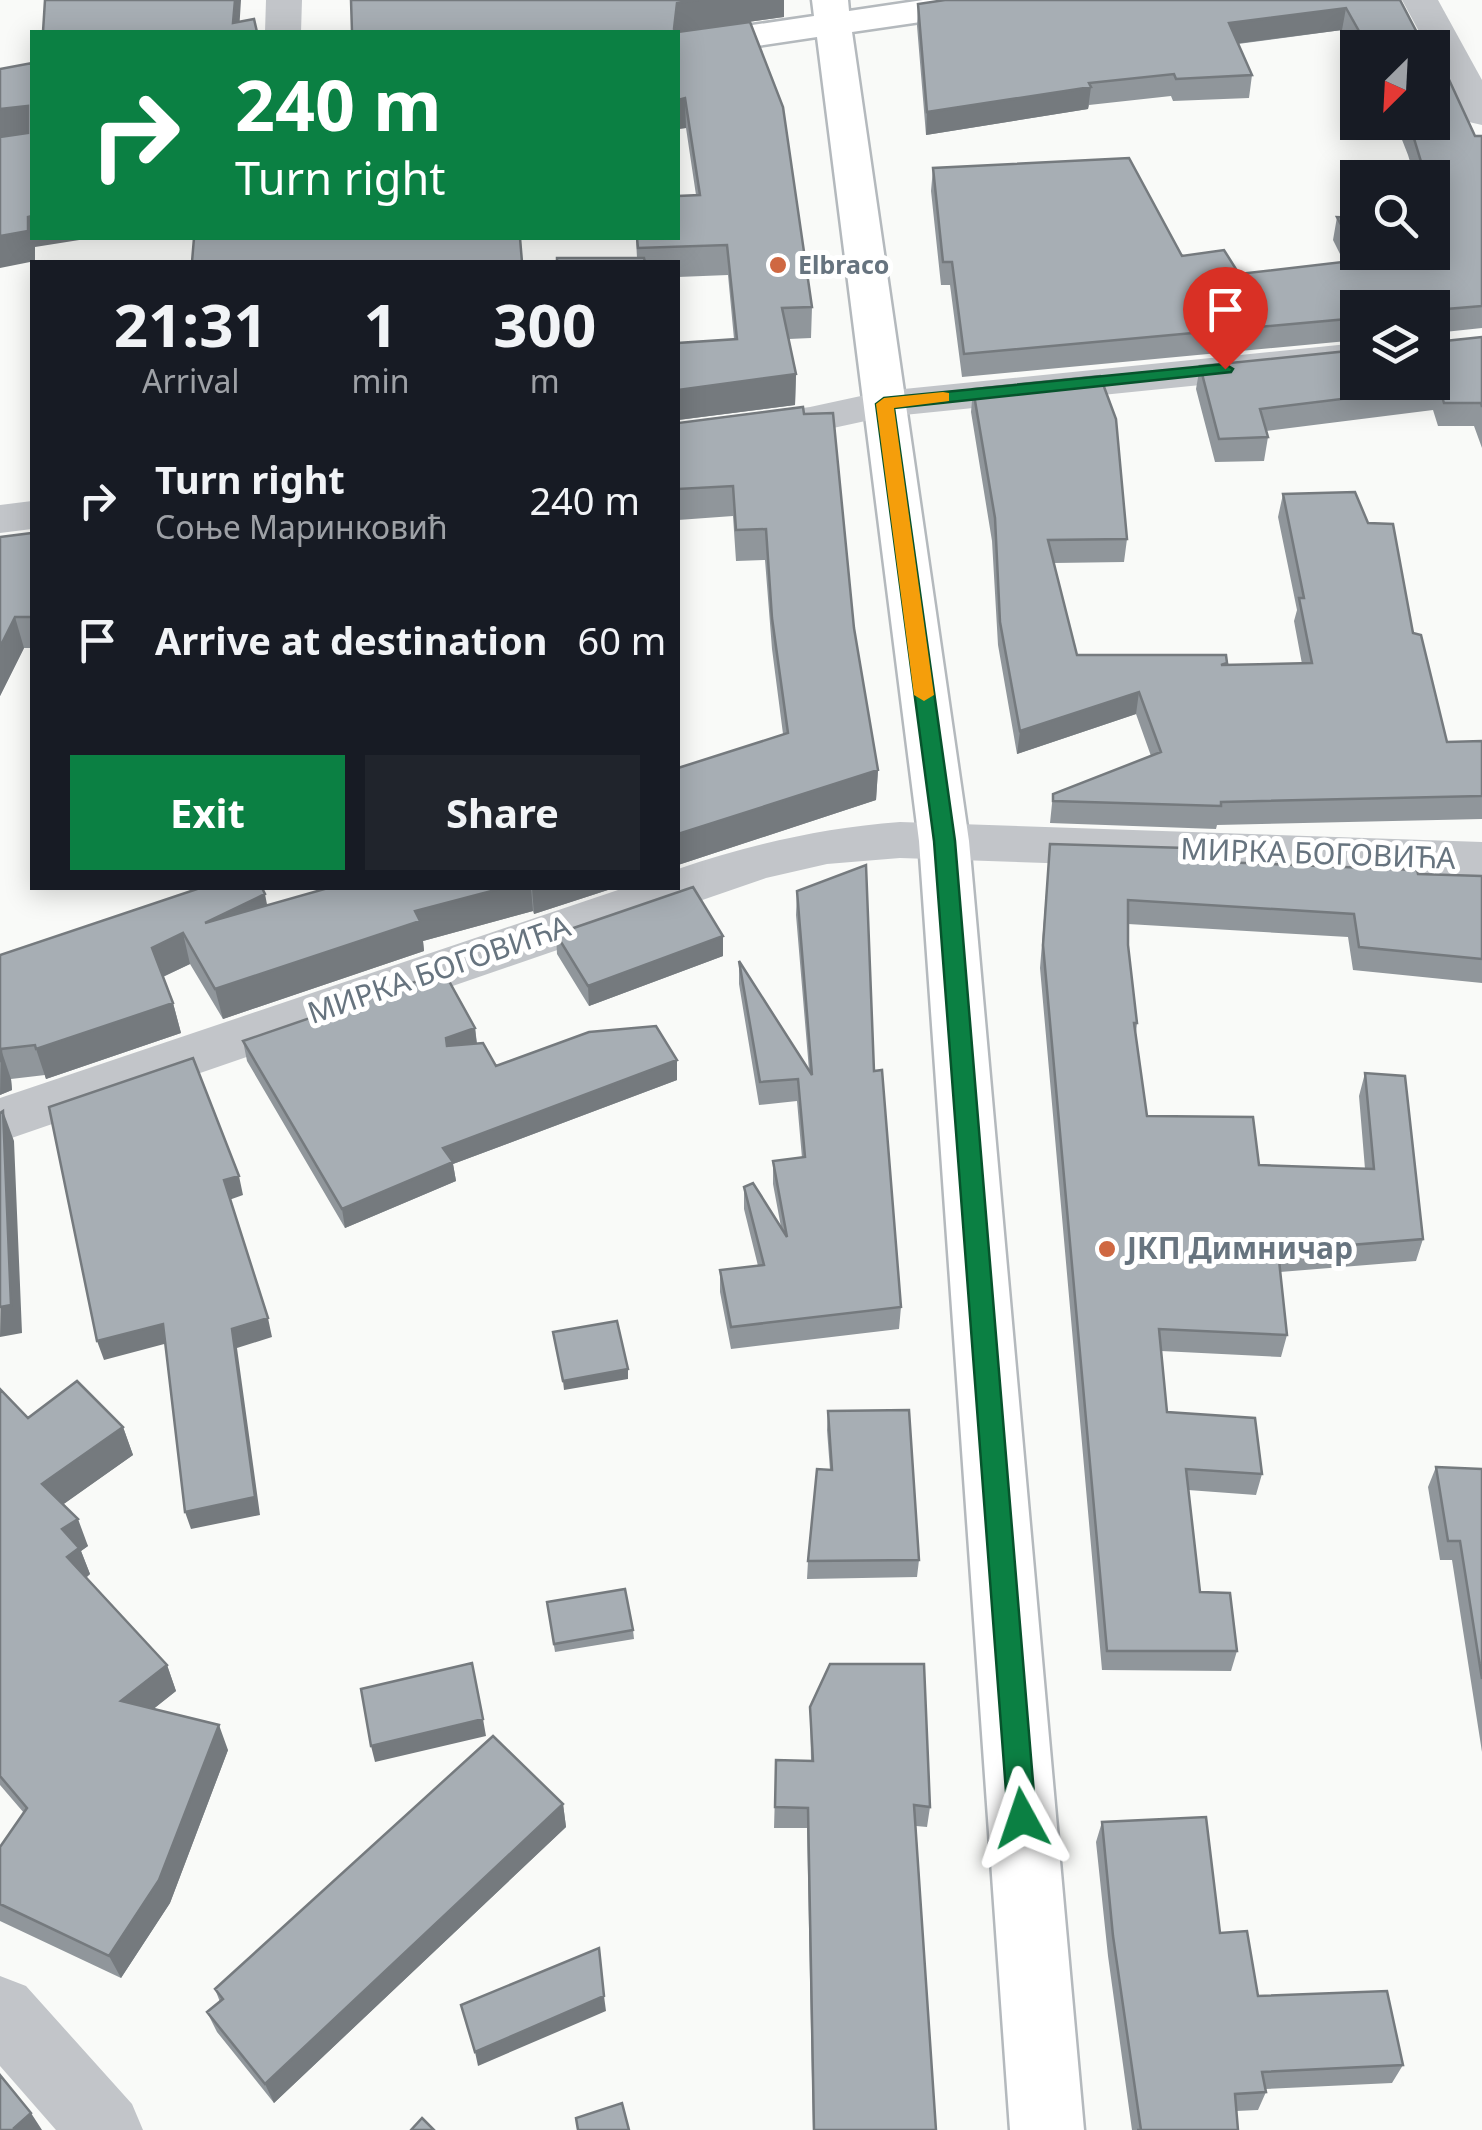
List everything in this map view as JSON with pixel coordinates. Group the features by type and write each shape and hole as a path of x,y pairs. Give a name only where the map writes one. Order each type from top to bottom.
{"street":[{"path":"283,30 284,0"},
{"path":"680,47 831,12 996,0"},
{"path":"1420,0 1482,114"},
{"path":"831,12 944,841 1047,2130"},
{"path":"680,437 810,420 884,404 1340,358"},
{"path":"0,519 30,515"},
{"name":"МИРКА БОГОВИЋА","path":"680,888 759,861 826,846 944,841 1482,860"},
{"name":"МИРКА БОГОВИЋА","path":"0,1120 674,890"},
{"path":"0,2012 106,2130"}],"building":[{"path":"45,0 235,0 233,23 254,19 257,30 43,30"},
{"path":"351,0 698,0 677,3 675,30 352,30"},
{"path":"945,0 1400,0 1416,30 1358,30 1346,8 1229,23 1252,75 1176,79 1174,74 1089,83 1091,87 927,112 918,4"},
{"path":"750,22 783,107 812,307 782,308 796,374 680,390 680,343 737,339 727,245 638,248 637,240 680,240 680,196 700,195 685,98 680,99 680,32"},
{"path":"30,63 28,231 0,236 0,137 28,133 28,106 0,109 0,69"},
{"path":"1450,82 1475,136 1482,136 1482,306 1450,309 1450,290 1340,290 1340,320 964,354 952,262 943,262 933,168 1129,158 1182,256 1224,250 1239,274 1340,262 1340,270 1450,270 1450,160 1421,160 1414,140 1450,140"},
{"path":"194,240 520,240 522,260 192,260"},
{"path":"644,258 644,260 557,260"},
{"path":"1482,337 1482,407 1481,403 1443,400 1450,400 1450,340"},
{"path":"1340,352 1340,399 1260,409 1268,437 1219,439 1200,366"},
{"path":"1100,376 1116,419 1127,539 1048,540 1077,655 1226,655 1227,663 1221,665 1312,663 1299,598 1304,598 1283,494 1355,492 1368,523 1393,524 1413,633 1421,635 1447,742 1482,741 1482,796 1221,802 1221,806 1053,801 1053,794 1161,752 1139,692 1020,731 1000,622 995,518 973,389"},
{"path":"803,407 804,414 833,413 854,628 878,770 680,833 680,767 788,733 772,618 766,529 736,530 733,486 680,489 680,423"},
{"path":"30,533 30,617 15,617 0,647 0,537"},
{"path":"1050,844 1220,849 1220,862 1482,876 1482,959 1359,947 1354,914 1128,900 1134,1023 1147,1116 1253,1117 1259,1165 1374,1169 1365,1073 1405,1076 1423,1239 1278,1251 1287,1335 1159,1329 1167,1412 1255,1418 1262,1474 1186,1469 1200,1592 1230,1593 1237,1651 1107,1651 1043,945"},
{"path":"866,865 874,1071 882,1070 901,1307 731,1327 720,1270 764,1265 744,1187 753,1183 787,1237 773,1161 805,1157 798,1079 760,1082 739,961 812,1075 797,891"},
{"path":"693,887 723,936 588,986 556,934"},
{"path":"194,890 263,890 265,894 205,923 321,890 495,890 415,911 420,921 215,989 183,933 152,948 173,1003 36,1049 35,1045 1,1049 0,1061 0,955"},
{"path":"444,972 475,1028 446,1038 447,1046 483,1043 496,1066 589,1032 656,1026 677,1060 443,1148 453,1162 342,1209 243,1041"},
{"path":"193,1058 239,1176 224,1180 268,1318 232,1329 255,1497 185,1512 163,1324 97,1341 49,1107"},
{"path":"3,1111 11,1305 0,1307 0,1113"},
{"path":"617,1321 628,1369 563,1381 553,1332"},
{"path":"77,1381 123,1427 42,1484 78,1519 62,1529 79,1548 67,1557 167,1665 121,1701 219,1725 159,1880 109,1956 0,1904 0,1847 27,1808 0,1776 0,1389 28,1418"},
{"path":"909,1410 919,1560 808,1561 817,1469 832,1470 828,1411"},
{"path":"1436,1467 1482,1469 1482,1679 1460,1541 1448,1541"},
{"path":"625,1589 633,1630 554,1644 547,1602"},
{"path":"472,1663 483,1719 371,1746 361,1689"},
{"path":"830,1664 924,1664 930,1807 914,1805 936,2130 814,2130 808,1808 775,1807 776,1760 813,1761 810,1707"},
{"path":"493,1736 563,1804 265,2084 207,2012 223,1999 215,1989"},
{"path":"1206,1817 1220,1933 1247,1931 1258,1996 1387,1991 1403,2065 1262,2072 1266,2092 1235,2094 1238,2130 1141,2130 1113,1936 1102,1822"},
{"path":"599,1948 604,1996 475,2052 461,2005"},
{"path":"0,2075 31,2113 16,2130 0,2130"},
{"path":"622,2103 629,2130 578,2130 576,2118"},
{"path":"422,2118 434,2130 411,2130"}],"slow traffic":[{"path":"924,695 884,404 943,397"}],"place":[{"name":"Elbraco","path":"778,265"},
{"name":"ЈКП Димничар","path":"1107,1249"}],"route":[{"path":"1022,1818 944,841 884,404 1225,369"}]}
